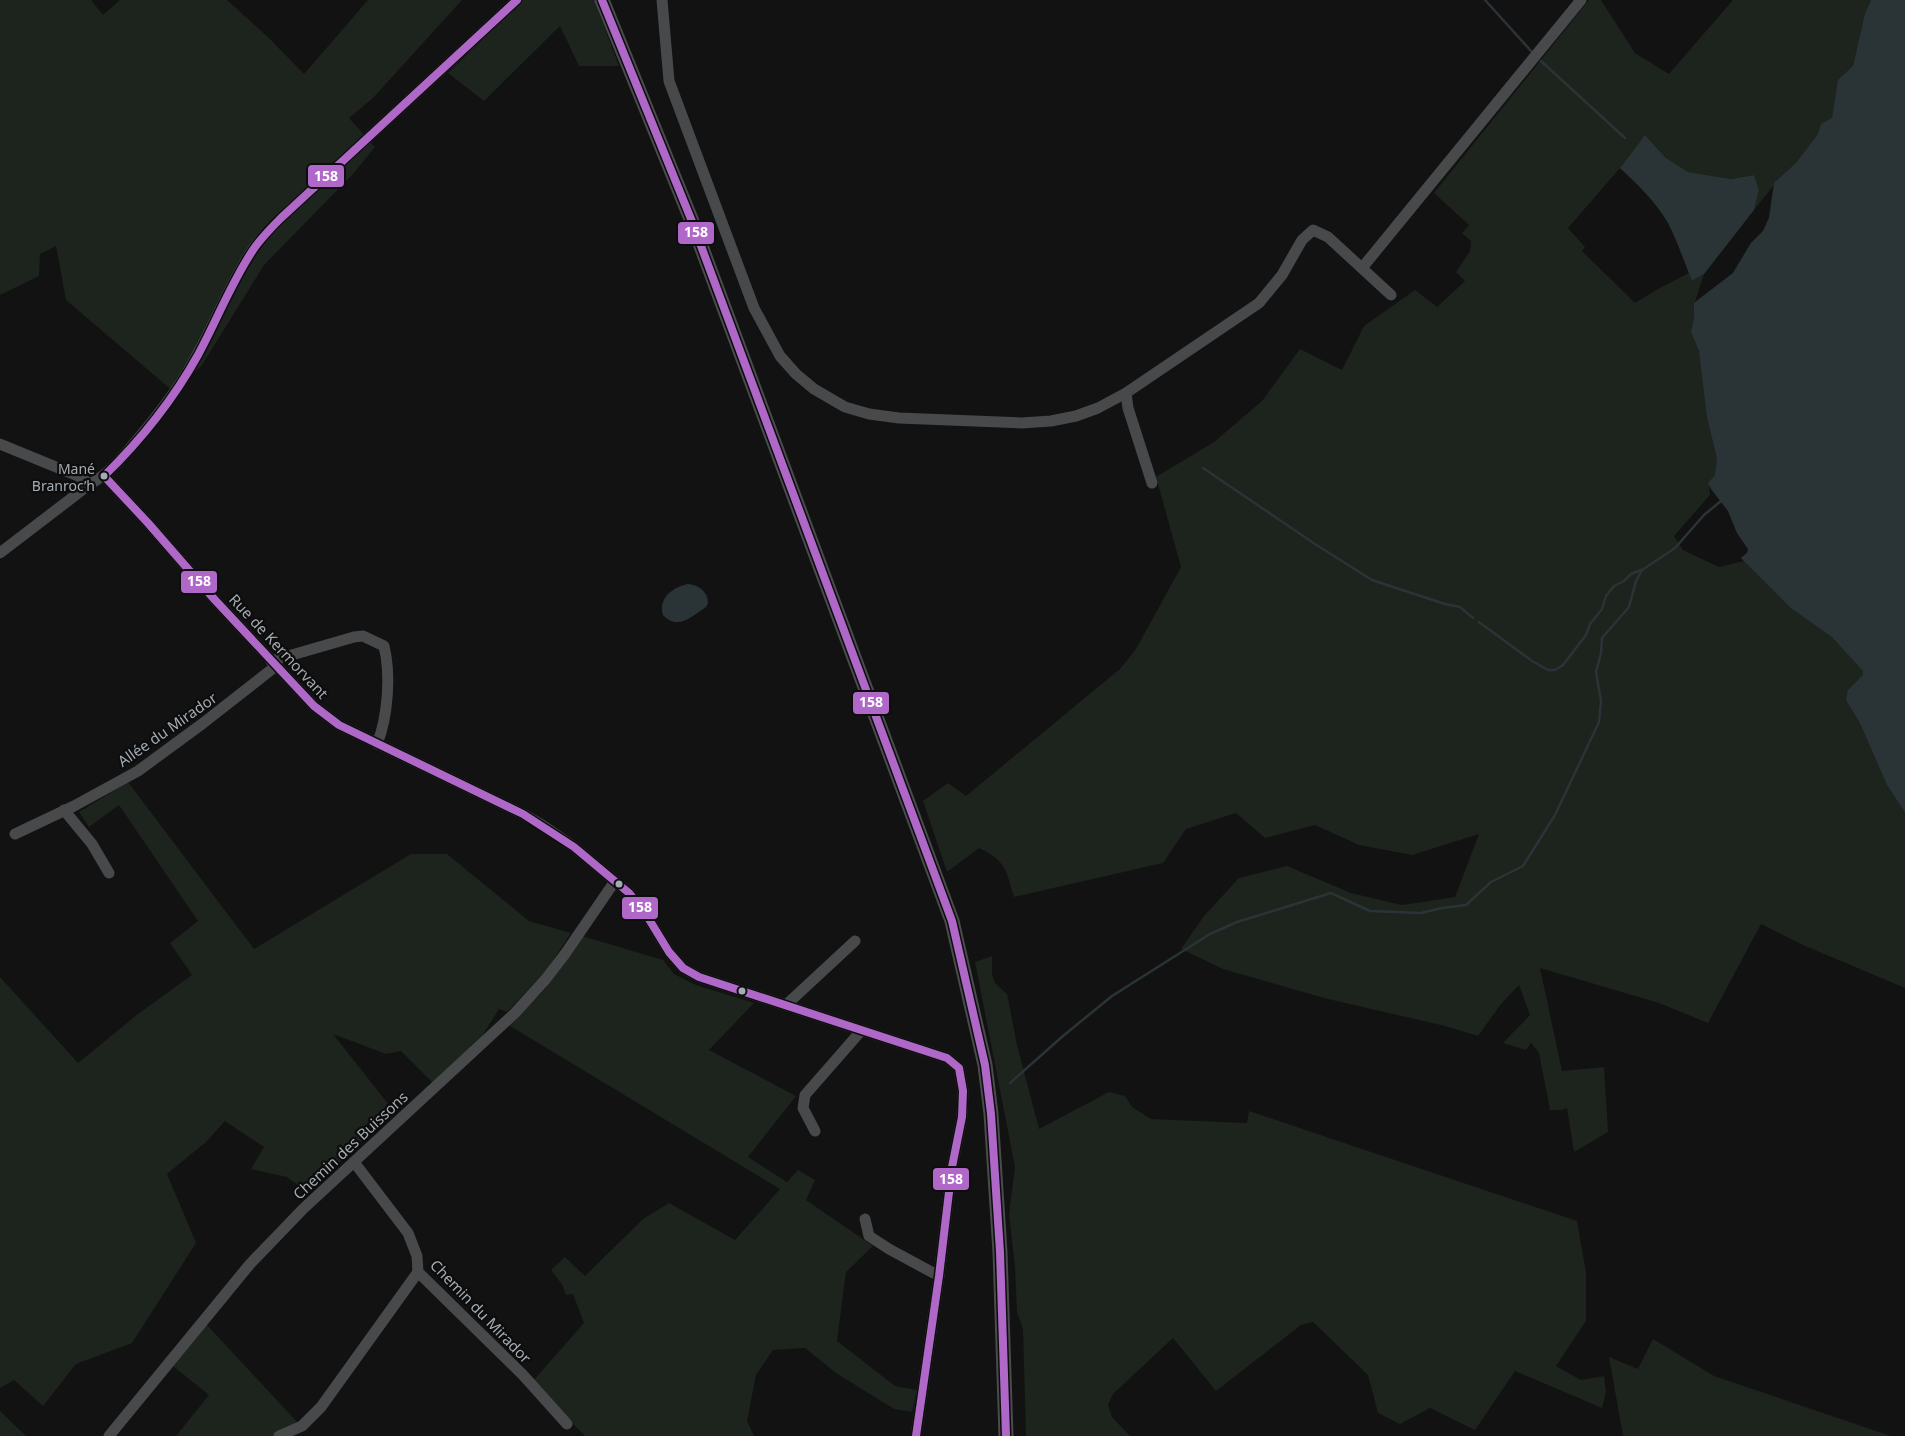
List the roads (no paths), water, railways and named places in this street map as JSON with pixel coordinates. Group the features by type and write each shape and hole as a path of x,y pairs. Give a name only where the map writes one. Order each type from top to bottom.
{"main road":[{"path":"602,0 690,219 952,921 985,1065 991,1114 1000,1252 1006,1436"}],"street":[{"path":"0,553 90,484 104,476 120,461 163,410 198,355 232,285 254,248 281,218 517,0"},
{"path":"662,0 669,81 754,308 780,356 796,374 814,389 845,407 869,414 899,418 1022,423 1051,422 1098,408 1126,393 1259,303 1282,275 1302,240 1313,230 1328,237 1391,295"},
{"path":"1362,268 1581,0"},
{"path":"1126,393 1128,408 1152,483"},
{"path":"0,444 78,476 90,484"},
{"name":"Rue de Kermorvant","path":"104,476 215,600 314,706 339,725 496,801 542,825 574,847 630,894 647,916 669,952 683,968 699,977 947,1058 959,1068 963,1091 962,1117 952,1167 939,1276 916,1436"},
{"path":"273,663 354,637 363,636 384,646 387,658 387,689 382,732 377,744"},
{"name":"Allée du Mirador","path":"15,834 138,771 224,707 273,663"},
{"path":"64,810 92,844 109,873"},
{"name":"Chemin des Buissons","path":"110,1436 250,1264 303,1209 515,1013 545,980 615,881"},
{"path":"786,1005 855,941"},
{"path":"814,1131 803,1108 805,1094 861,1031"},
{"name":"Chemin du Mirador","path":"354,1162 408,1233 415,1250 418,1272 523,1375 567,1424"},
{"path":"865,1219 869,1236 888,1249 939,1276"},
{"path":"279,1436 302,1426 321,1407 418,1272"}],"waterway":[{"path":"1485,0 1531,51"},
{"path":"1541,61 1625,138"},
{"path":"1203,468 1372,580 1445,604 1460,607 1473,618"},
{"path":"1010,1083 1112,996 1210,934 1237,922 1331,893 1370,911 1421,913 1466,905 1491,882 1523,866 1555,815 1599,722 1601,701 1596,672 1601,653 1602,638 1629,607 1636,581 1642,570 1675,548 1704,515 1721,501"},
{"path":"1479,622 1532,661 1548,670 1555,670 1563,665 1586,635 1590,624 1602,609 1606,596 1614,586 1624,581 1631,574 1641,570"}],"place":[{"name":"Mané Branroc’h","path":"104,476"}]}
